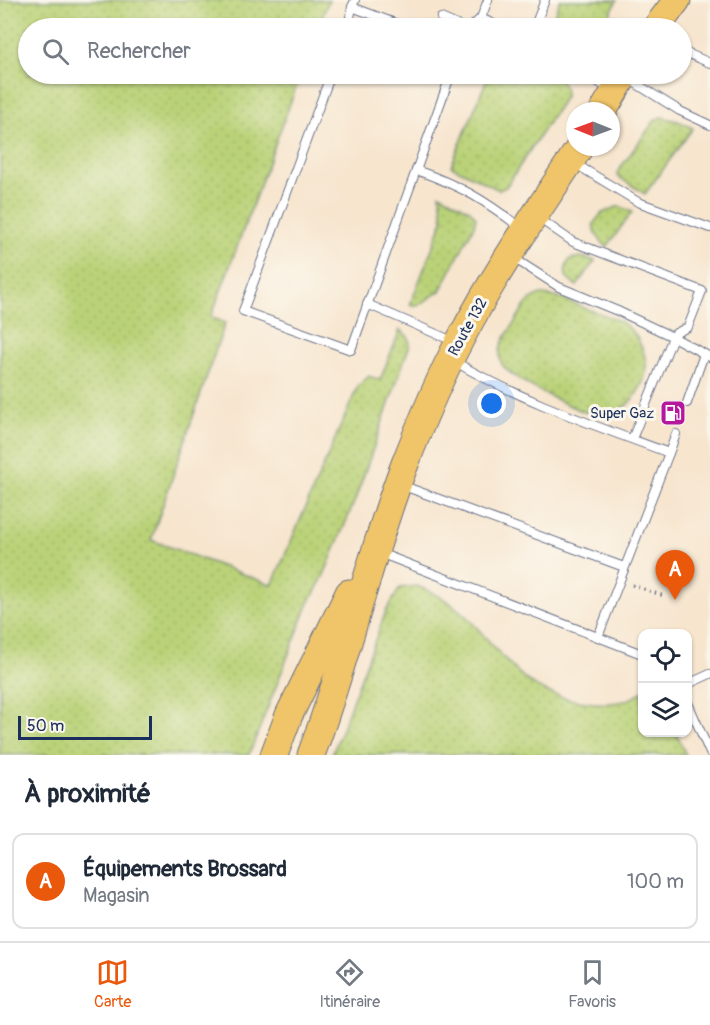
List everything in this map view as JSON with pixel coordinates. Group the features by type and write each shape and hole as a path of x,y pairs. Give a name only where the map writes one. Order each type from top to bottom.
{"highway":[{"path":"647,18 652,0"},
{"path":"664,18 677,0"},
{"name":"Route 132","path":"274,755 289,715 372,550 418,430 454,351 509,255 574,156"},
{"name":"Route 132","path":"311,755 329,708 372,550"}],"lane":[{"path":"481,18 488,0"},
{"path":"538,18 545,0"},
{"path":"350,18 353,3 386,18"},
{"path":"692,56 710,63"},
{"path":"327,84 243,311 351,350 447,84"},
{"path":"617,88 680,111 710,126"},
{"path":"578,156 632,199 710,228"},
{"path":"416,170 445,180 530,224 702,291 688,327 673,336 632,439"},
{"path":"509,255 559,287 673,336 707,355 687,403"},
{"path":"367,304 454,351 505,388 578,419 669,453"},
{"path":"598,637 676,434"},
{"path":"398,484 624,567"},
{"path":"372,550 638,652"},
{"path":"689,683 710,674"},
{"path":"692,714 710,753"}],"path":[{"path":"619,580 664,596"}],"green space":[{"path":"0,0 329,0 322,18 18,18 18,84 297,84 211,317 225,323 151,540 272,585 358,386 369,376 380,380 400,330 408,337 410,344 355,500 324,575 308,605 249,755 0,755"},
{"path":"560,0 617,0 609,18 553,18"},
{"path":"485,84 563,84 565,97 506,187 499,190 451,166"},
{"path":"661,117 693,128 645,194 617,176 618,171 655,120"},
{"path":"440,194 470,210 476,217 474,226 440,291 419,305 410,305 443,220"},
{"path":"619,206 632,212 607,247 598,237 593,224 602,213"},
{"path":"582,257 595,261 577,286 569,281 565,271 570,259"},
{"path":"539,295 563,299 613,318 633,333 645,357 645,374 637,392 622,410 607,415 586,412 528,385 506,369 500,357 502,342 524,307"},
{"path":"417,586 452,604 527,680 551,694 584,702 602,703 618,702 638,694 638,737 678,737 686,755 332,755 386,611 400,588"}],"place":[{"name":"Super Gaz","path":"673,413"},
{"name":"Équipements Brossard","path":"675,600"}]}
